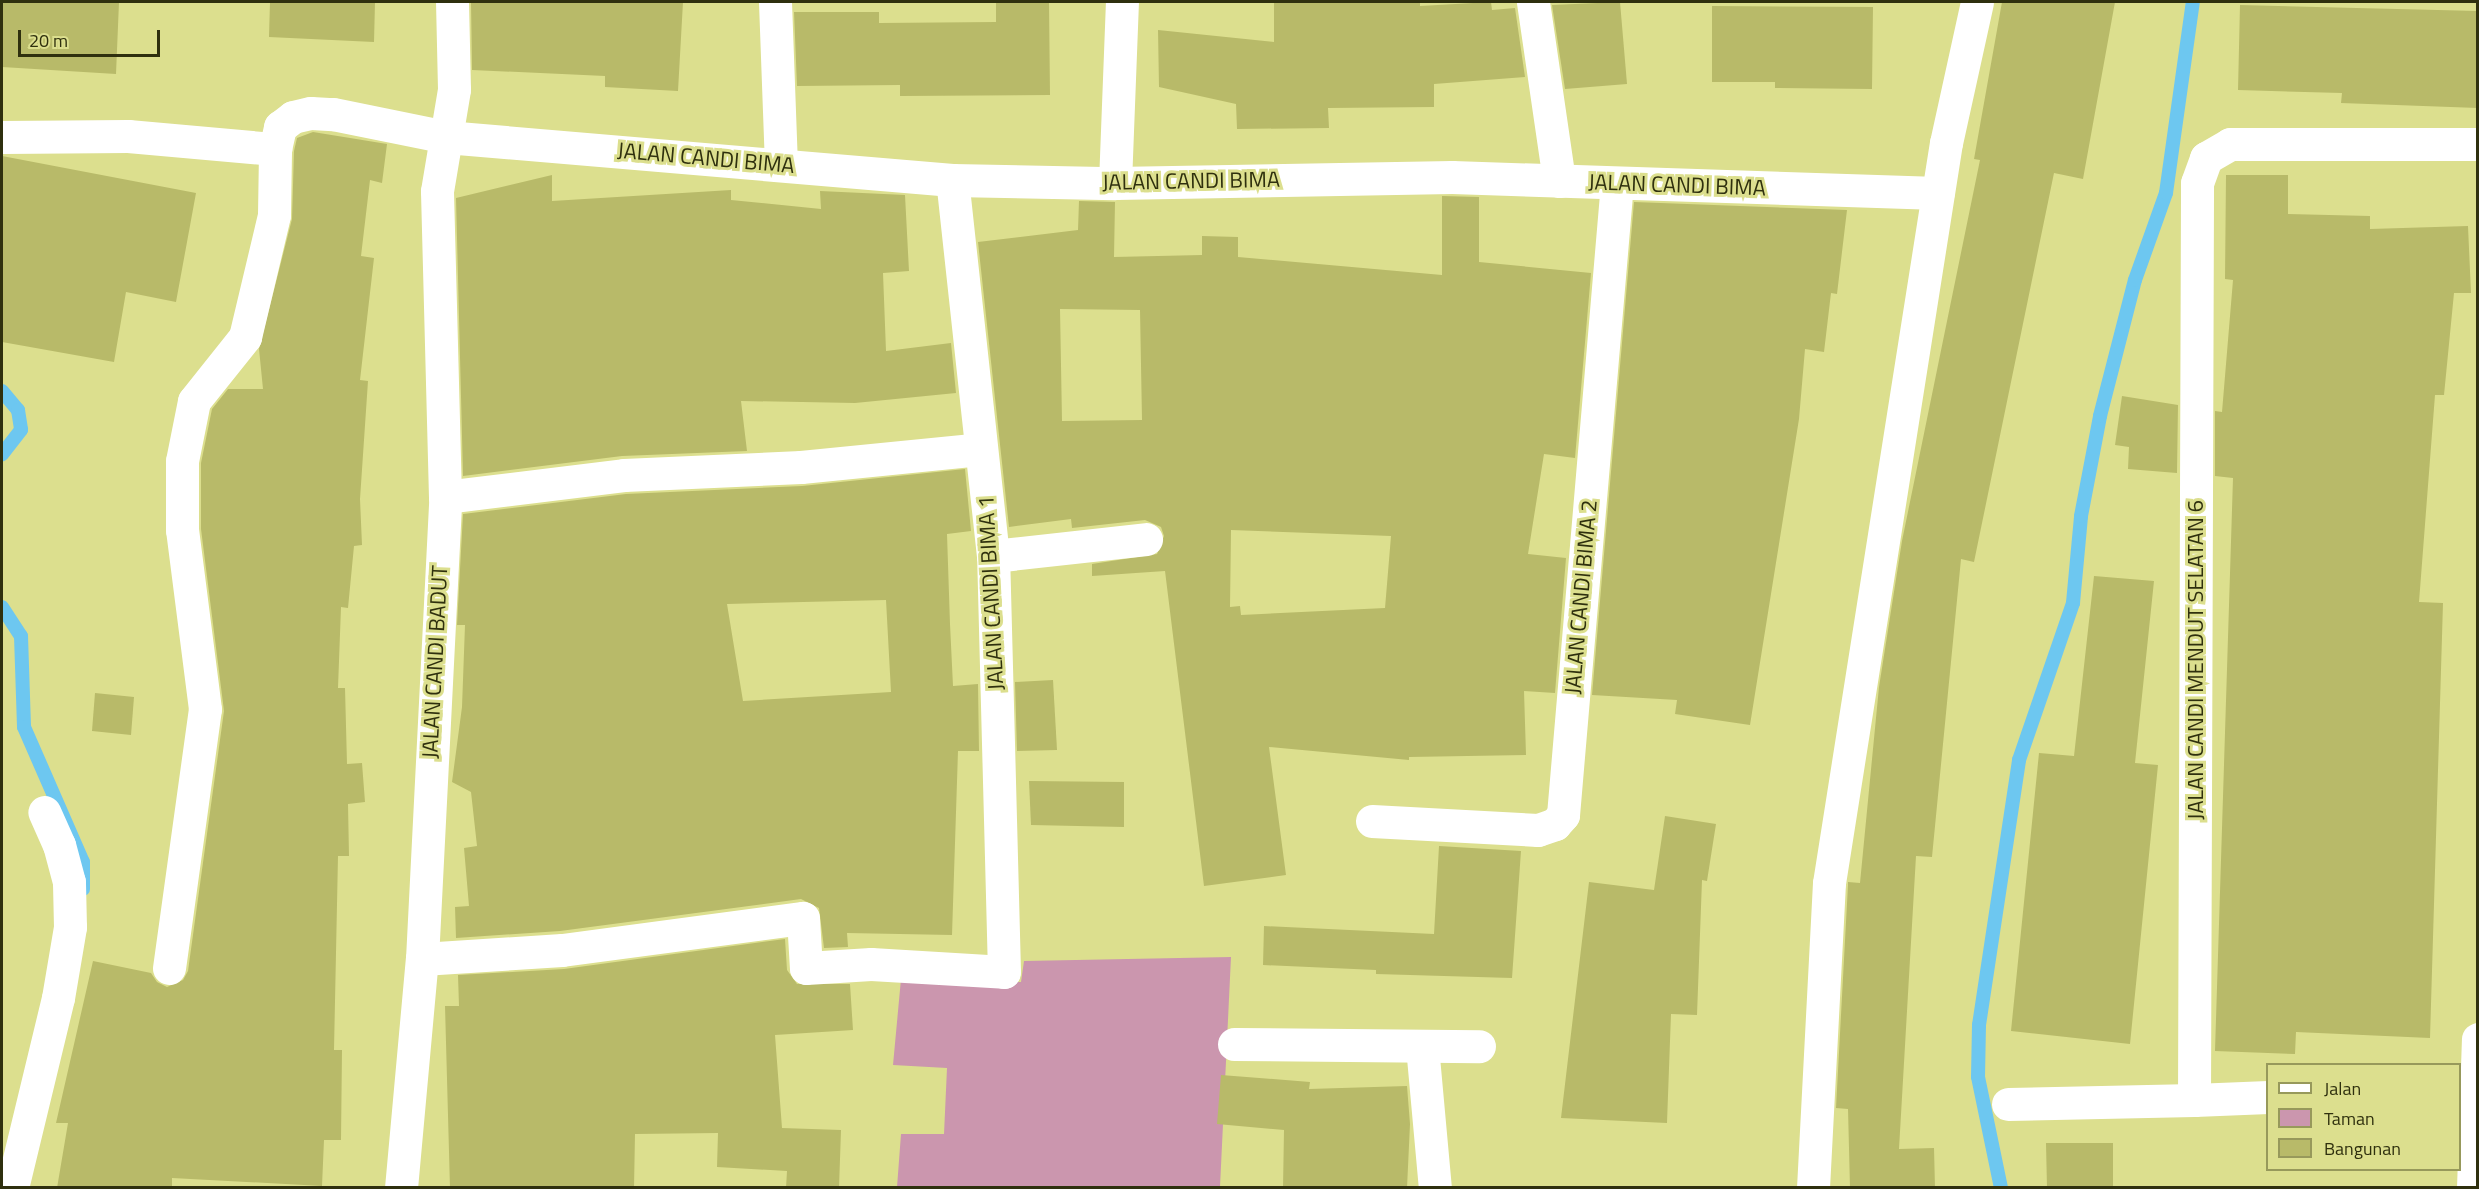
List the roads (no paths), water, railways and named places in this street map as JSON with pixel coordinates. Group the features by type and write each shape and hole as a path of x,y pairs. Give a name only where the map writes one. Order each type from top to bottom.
{"street":[{"name":"JALAN CANDI BADUT","path":"401,1188 422,959 446,497 436,191 454,89 452,2"},
{"path":"775,2 781,164"},
{"path":"1115,183 1122,2"},
{"path":"1533,2 1559,181"},
{"path":"1813,1188 1829,883 1938,193 1977,2"},
{"name":"JALAN CANDI BIMA","path":"275,149 280,127 293,117 310,113 364,118 446,137 952,180 1115,183 1452,177 1938,193"},
{"path":"2,137 128,136 275,149 274,216 245,338 194,401 182,461 183,530 205,709 169,968"},
{"name":"JALAN CANDI MENDUT SELATAN 6","path":"2194,1100 2197,183 2212,151 2253,141 2478,144"},
{"name":"JALAN CANDI BIMA 1","path":"422,959 562,950 803,918 806,968 871,964 1004,972 993,555 952,180"},
{"name":"JALAN CANDI BIMA 2","path":"1372,821 1538,830 1555,825 1563,815 1617,183"},
{"path":"446,497 624,475 801,467 980,449"},
{"path":"993,555 1146,539"},
{"path":"12,1188 58,998 70,927 69,882 59,845 44,812"},
{"path":"2473,1188 2471,1089 2478,1039"},
{"path":"1234,1044 1479,1046"},
{"path":"1422,1046 1435,1188"},
{"path":"2008,1104 2266,1097"}],"waterway":[{"path":"2001,1188 1978,1077 1979,1025 2019,760 2073,603 2081,516 2100,416 2135,280 2166,193 2193,2"},
{"path":"2,391 18,410 21,430 2,454"},
{"path":"2,607 21,636 24,727 83,862 83,889"}]}
